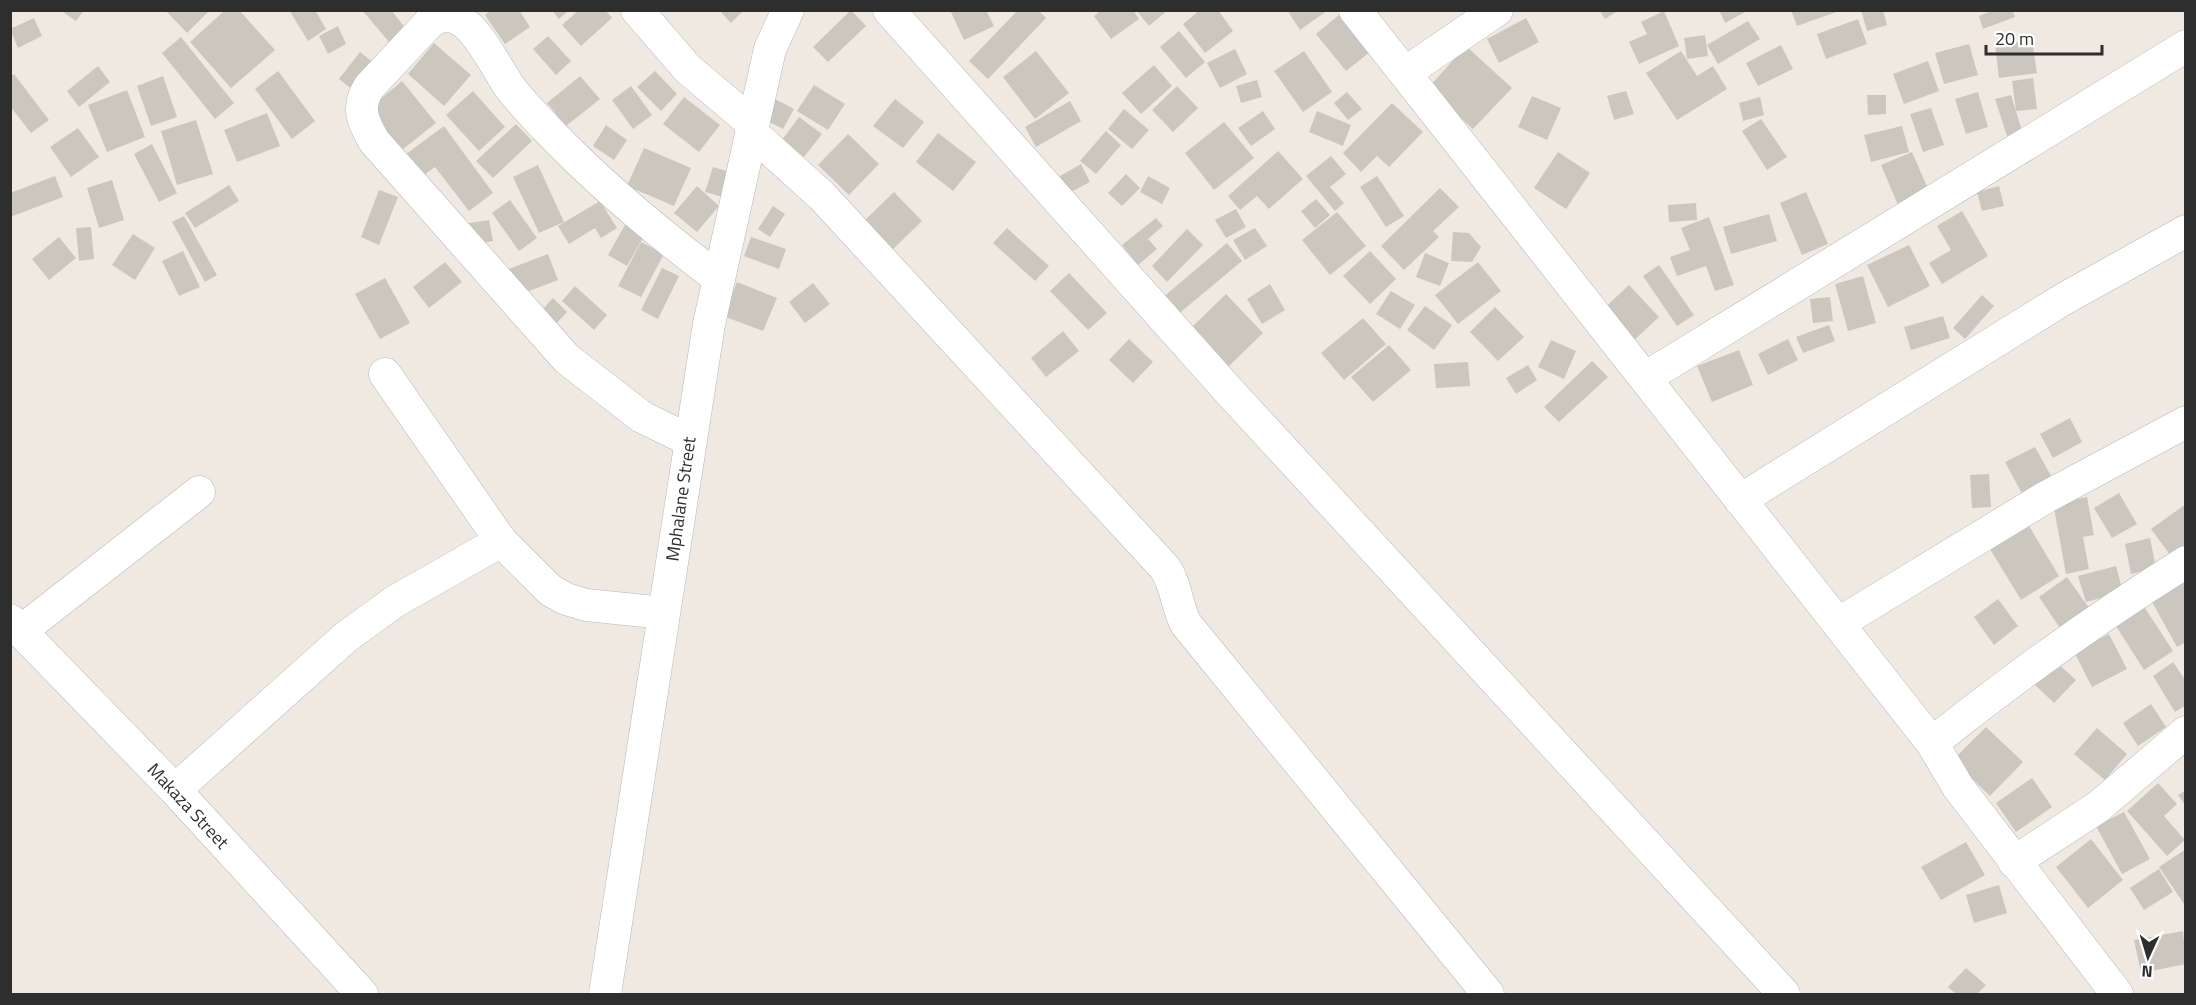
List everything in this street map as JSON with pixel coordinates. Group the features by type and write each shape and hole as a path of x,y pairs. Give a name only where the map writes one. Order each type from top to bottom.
{"street":[{"path":"637,10 688,69 822,196 1165,568 1177,591 1180,613 1186,624 1488,994"},
{"name":"Mphalane Street","path":"605,994 689,440 718,278 770,49 788,10"},
{"path":"889,10 1228,390 1784,994"},
{"path":"1355,10 1932,743 1958,787 2117,994"},
{"path":"1405,73 1497,10"},
{"path":"689,440 642,417 567,359 374,141 361,112 363,97 369,87 430,22 438,16 448,15 459,19 469,26 510,88 584,165 663,236 718,278"},
{"path":"1645,378 2186,46"},
{"path":"1740,500 2022,323 2186,231"},
{"path":"385,374 501,541 550,590 566,599 603,608 664,613"},
{"path":"1839,623 2046,497 2186,422"},
{"path":"16,625 199,492"},
{"path":"175,790 346,638 394,602 501,541"},
{"path":"1932,743 2014,677 2101,615 2186,562"},
{"name":"Makaza Street","path":"16,625 175,790 362,994"},
{"path":"2014,862 2098,807 2186,732"}],"building":[{"path":"60,10 84,10 76,21"},
{"path":"165,10 210,10 187,33"},
{"path":"225,10 239,10 275,50 231,88 190,42"},
{"path":"289,10 315,10 326,29 308,41"},
{"path":"362,10 391,10 411,35 395,49"},
{"path":"491,10 519,10 530,27 505,44 485,15"},
{"path":"552,10 569,10 559,19"},
{"path":"579,10 605,10 612,18 581,46 562,25"},
{"path":"719,10 744,10 731,23"},
{"path":"851,10 866,26 828,62 813,47"},
{"path":"950,10 986,10 994,26 964,40"},
{"path":"1018,10 1038,10 1046,18 988,79 969,61"},
{"path":"1101,10 1133,10 1139,19 1111,39 1094,16"},
{"path":"1136,10 1168,10 1149,26"},
{"path":"1200,10 1218,10 1233,31 1205,53 1183,24"},
{"path":"1287,10 1328,10 1300,30"},
{"path":"1599,10 1619,10 1605,19"},
{"path":"1719,10 1749,10 1725,23"},
{"path":"1791,10 1839,10 1839,11 1797,26"},
{"path":"1861,10 1883,10 1887,25 1867,31"},
{"path":"1994,10 2012,10 2015,17 1983,29 1979,16"},
{"path":"1664,11 1679,46 1639,64 1629,42 1647,34 1641,22"},
{"path":"1340,14 1370,52 1346,71 1316,34"},
{"path":"34,18 42,36 18,48 10,29"},
{"path":"1526,18 1539,42 1499,63 1487,39"},
{"path":"1858,19 1867,44 1826,59 1817,34"},
{"path":"1748,21 1760,39 1718,64 1707,45"},
{"path":"338,26 346,44 328,54 319,36"},
{"path":"1179,31 1205,62 1186,78 1160,47"},
{"path":"1705,35 1708,56 1687,59 1684,38"},
{"path":"548,36 571,61 556,75 533,49"},
{"path":"181,37 234,103 215,119 162,53"},
{"path":"2032,40 2037,73 1999,78 1995,45"},
{"path":"434,43 471,75 444,106 408,74"},
{"path":"1969,44 1978,75 1944,84 1935,53"},
{"path":"1781,45 1793,69 1758,86 1746,63"},
{"path":"1466,46 1512,88 1473,129 1428,88"},
{"path":"1235,49 1247,74 1220,88 1207,63"},
{"path":"1036,51 1069,93 1035,119 1003,77"},
{"path":"1304,51 1332,92 1303,112 1274,71"},
{"path":"1681,51 1697,76 1713,66 1727,89 1677,120 1646,73"},
{"path":"360,52 379,67 358,94 339,79"},
{"path":"1928,61 1939,91 1904,104 1893,74"},
{"path":"1154,65 1172,86 1141,114 1122,93"},
{"path":"98,66 110,82 79,107 67,91"},
{"path":"278,71 315,121 292,139 255,89"},
{"path":"655,71 677,94 661,111 637,87"},
{"path":"14,74 49,120 31,133 10,106 10,77"},
{"path":"163,76 177,117 151,126 137,86"},
{"path":"580,76 600,99 566,126 547,103"},
{"path":"2033,78 2037,109 2016,111 2012,81"},
{"path":"1257,80 1262,97 1241,103 1236,86"},
{"path":"402,81 436,123 398,153 365,112"},
{"path":"814,85 845,104 828,130 797,111"},
{"path":"631,86 652,115 633,129 612,100"},
{"path":"1177,86 1198,108 1173,132 1152,110"},
{"path":"127,90 145,137 107,152 88,105"},
{"path":"473,91 505,127 479,151 446,115"},
{"path":"1626,91 1634,114 1614,120 1607,96"},
{"path":"1347,92 1362,109 1348,120 1334,103"},
{"path":"1978,92 1988,127 1966,134 1955,99"},
{"path":"1867,95 1886,95 1886,114 1868,115"},
{"path":"2011,95 2022,131 2007,136 1995,99"},
{"path":"1532,96 1561,108 1547,140 1518,127"},
{"path":"684,97 720,125 699,152 663,124"},
{"path":"1760,97 1764,115 1743,121 1739,103"},
{"path":"775,99 794,109 783,129 764,119"},
{"path":"895,99 924,122 903,148 873,126"},
{"path":"1070,101 1081,121 1036,147 1025,127"},
{"path":"1392,103 1423,132 1389,167 1377,156 1361,172 1343,153"},
{"path":"1931,108 1944,145 1923,152 1910,114"},
{"path":"1124,109 1149,130 1132,149 1108,129"},
{"path":"1263,111 1275,129 1251,146 1238,128"},
{"path":"1317,111 1351,125 1343,146 1309,132"},
{"path":"267,113 280,146 237,162 224,130"},
{"path":"799,117 822,134 804,157 782,140"},
{"path":"1761,119 1787,157 1767,170 1742,131"},
{"path":"196,120 213,174 177,185 161,131"},
{"path":"1224,122 1254,158 1214,190 1185,153"},
{"path":"516,124 532,141 493,178 476,161"},
{"path":"606,125 627,140 614,160 593,146"},
{"path":"444,126 493,193 469,211 435,167 414,182 398,160"},
{"path":"1902,126 1909,152 1871,162 1864,135"},
{"path":"78,128 99,157 71,177 50,147"},
{"path":"1106,131 1121,145 1096,174 1080,161"},
{"path":"938,133 976,162 953,191 916,162"},
{"path":"848,134 879,164 849,195 818,165"},
{"path":"152,144 177,193 159,202 134,154"},
{"path":"644,148 691,168 674,206 627,186"},
{"path":"1278,151 1303,179 1269,209 1257,196 1240,210 1228,196"},
{"path":"1558,152 1590,173 1566,209 1534,188"},
{"path":"1912,152 1929,191 1898,205 1881,165"},
{"path":"1331,156 1346,174 1330,187 1344,203 1335,211 1306,176"},
{"path":"1081,164 1090,182 1069,193 1060,176"},
{"path":"538,165 564,222 539,233 513,177"},
{"path":"713,167 733,173 726,198 705,192"},
{"path":"1126,174 1140,188 1122,206 1108,193"},
{"path":"55,176 63,197 10,217 10,193"},
{"path":"1148,176 1170,188 1162,204 1140,192"},
{"path":"1377,176 1404,216 1386,227 1360,187"},
{"path":"112,180 124,220 99,228 87,188"},
{"path":"229,185 239,201 195,228 185,213"},
{"path":"697,186 719,206 697,232 674,213"},
{"path":"1999,186 2004,206 1982,211 1977,192"},
{"path":"1440,188 1459,207 1433,231 1439,237 1404,270 1381,246"},
{"path":"379,190 398,197 379,245 361,237"},
{"path":"894,192 922,221 889,253 861,224"},
{"path":"1806,192 1828,244 1802,255 1780,203"},
{"path":"1316,199 1330,215 1315,228 1301,211"},
{"path":"510,200 537,238 519,251 492,213"},
{"path":"600,201 617,228 601,238 595,228 569,244 558,226"},
{"path":"1696,203 1697,220 1669,222 1668,205"},
{"path":"773,206 785,214 770,237 758,229"},
{"path":"1236,209 1246,227 1226,238 1215,220"},
{"path":"1962,211 1988,256 1942,284 1929,263 1951,250 1937,226"},
{"path":"1337,212 1366,246 1330,275 1302,240"},
{"path":"1769,214 1777,241 1731,254 1723,227"},
{"path":"184,216 217,275 205,282 172,222"},
{"path":"1709,217 1734,285 1715,291 1706,266 1677,276 1670,257 1690,250 1681,228"},
{"path":"1156,218 1163,226 1148,239 1157,249 1138,265 1122,245"},
{"path":"489,220 493,241 468,245 464,224"},
{"path":"625,225 644,236 627,266 608,255"},
{"path":"91,227 94,259 79,261 76,228"},
{"path":"1007,228 1049,266 1035,281 993,243"},
{"path":"1255,228 1267,246 1245,260 1233,240"},
{"path":"1187,229 1203,245 1167,282 1152,266"},
{"path":"1453,232 1469,233 1481,247 1472,262 1451,261"},
{"path":"133,234 155,248 135,280 112,265"},
{"path":"59,237 76,258 49,280 32,259"},
{"path":"751,237 786,249 779,269 744,256"},
{"path":"641,242 664,254 641,297 618,286"},
{"path":"1227,243 1242,261 1176,316 1161,299"},
{"path":"1909,245 1930,286 1888,307 1867,265"},
{"path":"183,251 200,287 179,296 162,261"},
{"path":"1370,251 1396,279 1370,304 1343,276"},
{"path":"1425,253 1449,263 1440,286 1416,277"},
{"path":"548,254 558,280 516,296 506,270"},
{"path":"445,262 462,282 429,308 413,287"},
{"path":"1478,262 1501,291 1458,324 1435,295"},
{"path":"1659,265 1694,315 1677,326 1643,276"},
{"path":"662,268 679,276 658,319 641,310"},
{"path":"1069,273 1107,313 1088,330 1050,291"},
{"path":"1863,276 1876,323 1848,331 1835,284"},
{"path":"385,278 410,323 380,339 355,294"},
{"path":"737,282 777,298 763,331 723,316"},
{"path":"813,283 830,304 805,323 789,302"},
{"path":"1270,284 1285,310 1262,324 1247,299"},
{"path":"1629,285 1659,317 1630,344 1600,312"},
{"path":"575,286 607,315 594,330 562,301"},
{"path":"1391,291 1415,305 1400,329 1376,314"},
{"path":"1226,294 1263,333 1228,367 1191,328"},
{"path":"1982,295 1994,306 1965,339 1953,328"},
{"path":"1830,297 1833,321 1813,323 1810,299"},
{"path":"553,298 567,312 553,327 539,313"},
{"path":"1425,306 1452,325 1434,350 1407,330"},
{"path":"1495,307 1524,337 1498,361 1470,332"},
{"path":"1943,316 1950,338 1911,350 1904,327"},
{"path":"1363,318 1386,344 1344,380 1321,353"},
{"path":"1829,325 1835,341 1803,353 1796,337"},
{"path":"1063,331 1079,351 1046,377 1031,358"},
{"path":"1129,339 1153,362 1133,383 1109,360"},
{"path":"1788,339 1798,360 1768,375 1758,354"},
{"path":"1551,340 1576,351 1564,379 1538,367"},
{"path":"1389,345 1411,370 1373,402 1351,377"},
{"path":"1739,350 1753,385 1712,402 1697,366"},
{"path":"1592,361 1608,377 1559,422 1544,407"},
{"path":"1468,362 1470,386 1436,388 1434,364"},
{"path":"1528,365 1537,380 1516,394 1506,378"},
{"path":"2070,418 2082,442 2053,458 2040,434"},
{"path":"2035,447 2055,483 2025,499 2005,462"},
{"path":"1989,474 1991,507 1972,508 1970,475"},
{"path":"2119,493 2137,524 2112,538 2094,508"},
{"path":"2087,497 2094,535 2083,537 2089,569 2066,574 2053,503"},
{"path":"2186,504 2186,546 2171,556 2151,529"},
{"path":"2029,526 2059,576 2021,600 1990,549"},
{"path":"2150,538 2156,568 2131,574 2125,544"},
{"path":"2116,566 2123,592 2086,602 2078,576"},
{"path":"2067,577 2089,608 2060,628 2039,597"},
{"path":"2186,582 2186,642 2177,647 2151,600"},
{"path":"1998,599 2018,626 1994,645 1974,617"},
{"path":"2145,608 2173,651 2144,670 2116,626"},
{"path":"2109,634 2127,669 2092,687 2074,652"},
{"path":"2055,661 2076,680 2054,703 2034,684"},
{"path":"2173,662 2186,681 2186,705 2175,712 2153,676"},
{"path":"2151,704 2166,727 2138,746 2123,723"},
{"path":"1986,727 2023,762 1990,796 1953,760"},
{"path":"2097,728 2127,754 2105,780 2074,754"},
{"path":"2032,778 2052,807 2016,832 1996,803"},
{"path":"2158,783 2177,804 2164,816 2185,840 2167,856 2127,811"},
{"path":"2186,790 2186,806 2178,795"},
{"path":"2124,812 2150,859 2122,874 2096,826"},
{"path":"2091,839 2123,880 2088,908 2056,867"},
{"path":"1966,842 1985,875 1941,900 1921,867"},
{"path":"2186,849 2186,907 2159,867"},
{"path":"2159,869 2173,892 2144,910 2130,888"},
{"path":"1999,885 2007,913 1974,923 1966,895"},
{"path":"2183,931 2186,964 2141,973 2134,940"},
{"path":"1966,968 1986,985 1977,994 1956,994 1948,987"}]}
